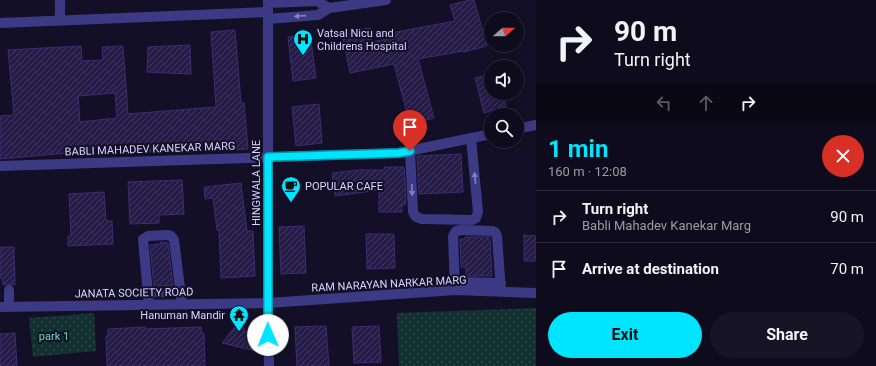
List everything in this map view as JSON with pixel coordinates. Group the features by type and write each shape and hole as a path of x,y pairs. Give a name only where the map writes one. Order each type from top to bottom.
{"street":[{"path":"60,0 60,20"},
{"path":"268,8 318,15 329,8 386,0"},
{"path":"0,23 268,8 317,1 329,8"},
{"name":"HINGWALA LANE","path":"268,8 269,366"},
{"path":"524,128 536,125"},
{"name":"BABLI MAHADEV KANEKAR MARG","path":"0,166 399,153 484,135"},
{"path":"410,151 413,212 416,218 422,220 472,220 476,218 478,212 471,138"},
{"path":"455,286 453,236 456,231 492,230 495,232 498,248 501,287"},
{"path":"149,305 143,239 148,236 168,235 173,238 182,304"},
{"name":"RAM NARAYAN NARKAR MARG","path":"268,303 455,286 501,287 536,294"},
{"path":"4,307 9,290"},
{"path":"148,293 181,291"},
{"name":"JANATA SOCIETY ROAD","path":"4,307 268,303"}],"green space":[{"path":"536,308 536,366 399,366 397,313"},
{"name":"park 1","path":"94,313 96,351 33,357 29,318"}],"building":[{"path":"474,0 484,35 484,47 463,52 418,59 434,118 410,124 394,64 350,73 342,33 370,28 372,42 392,38 391,33 455,21 450,5"},
{"path":"235,30 241,103 244,103 248,149 220,151 220,148 123,154 123,148 0,159 0,116 14,115 8,50 81,46 82,61 103,60 102,47 123,46 128,114 216,107 211,32","holes":["115,93 117,118 80,122 78,96"]},
{"path":"310,34 316,78 293,81 288,37"},
{"path":"190,45 191,74 147,72 148,47"},
{"path":"484,76 484,100 504,100 506,106 500,108 484,108 484,113 475,78"},
{"path":"319,104 322,143 296,146 292,107"},
{"path":"461,154 463,192 419,194 417,156"},
{"path":"384,167 404,167 406,199 405,205 402,205 402,212 379,212 379,190 335,196 332,173 359,170 384,170"},
{"path":"182,180 184,214 159,215 159,223 130,224 128,182"},
{"path":"241,183 247,231 253,231 255,276 221,278 219,230 217,230 213,198 205,199 204,187"},
{"path":"104,192 106,221 112,221 113,244 68,246 68,236 71,236 69,194"},
{"path":"304,226 306,273 281,274 279,227"},
{"path":"366,234 394,234 395,268 367,269"},
{"path":"524,235 536,236 536,261 524,261"},
{"path":"465,237 490,237 492,276 466,276 466,267 461,267 460,239 465,239"},
{"path":"160,242 168,243 173,285 154,286 150,245 161,244"},
{"path":"0,247 14,247 15,285 3,285 2,278 0,278"},
{"name":"Hanuman Mandir","path":"240,321 256,351 222,343"},
{"path":"326,326 329,366 297,366 295,327"},
{"path":"379,326 381,362 354,363 352,327"},
{"path":"145,327 145,329 201,327 202,333 204,334 205,366 107,366 106,336 108,336 108,329"},
{"path":"15,333 17,366 0,366 0,334"}],"place":[{"name":"Vatsal Nicu and Childrens Hospital","path":"303,56"},
{"name":"POPULAR CAFE","path":"291,203"},
{"name":"Hanuman Mandir","path":"239,332"}],"route":[{"path":"268,335 268,157 399,153 410,151"}]}
